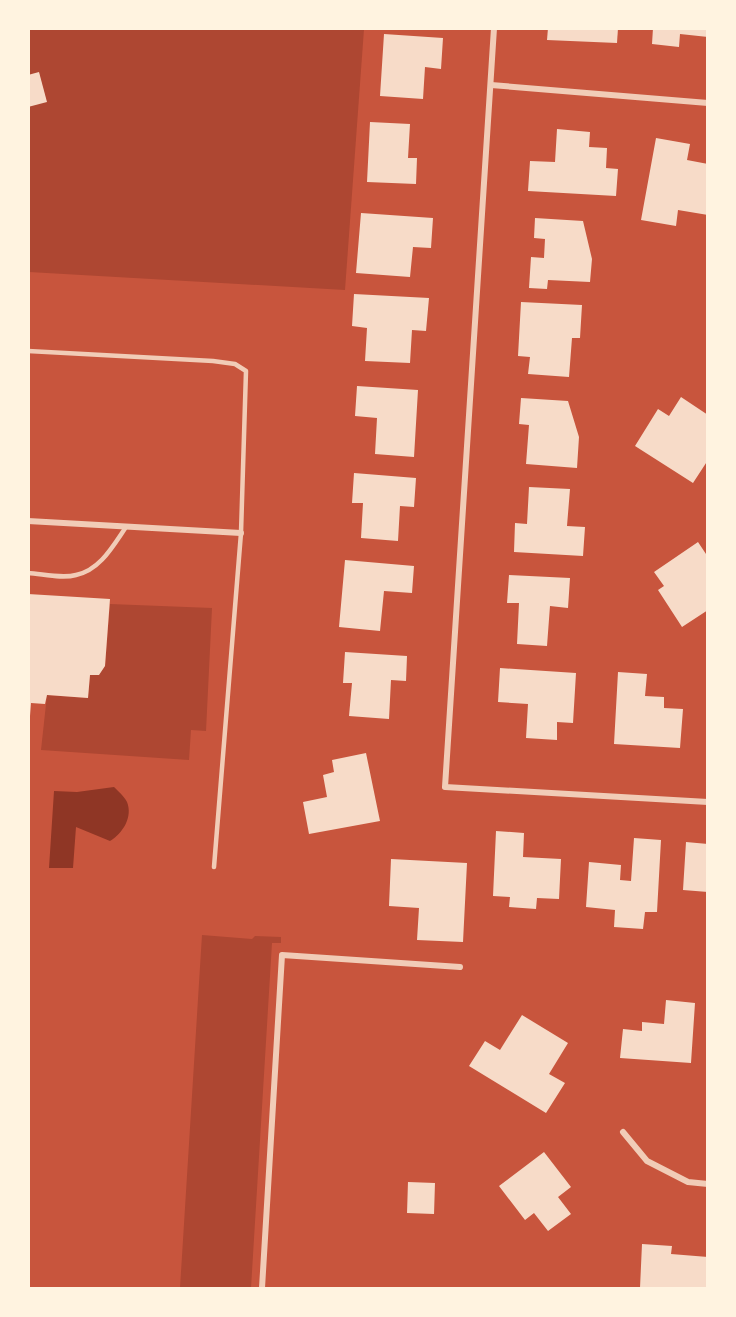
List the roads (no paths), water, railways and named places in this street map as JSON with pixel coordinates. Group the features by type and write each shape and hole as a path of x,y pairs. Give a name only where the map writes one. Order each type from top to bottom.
{"street":[{"path":"494,28 445,787 708,802"},
{"path":"491,85 708,103"},
{"path":"28,521 241,533"},
{"path":"262,1288 282,955 460,967"},
{"path":"623,1132 647,1161 688,1182 708,1184"}],"lane":[{"path":"28,351 213,361 235,364 246,371 241,533 214,867"},
{"path":"28,573 75,576 93,568 110,550 126,527"}]}
